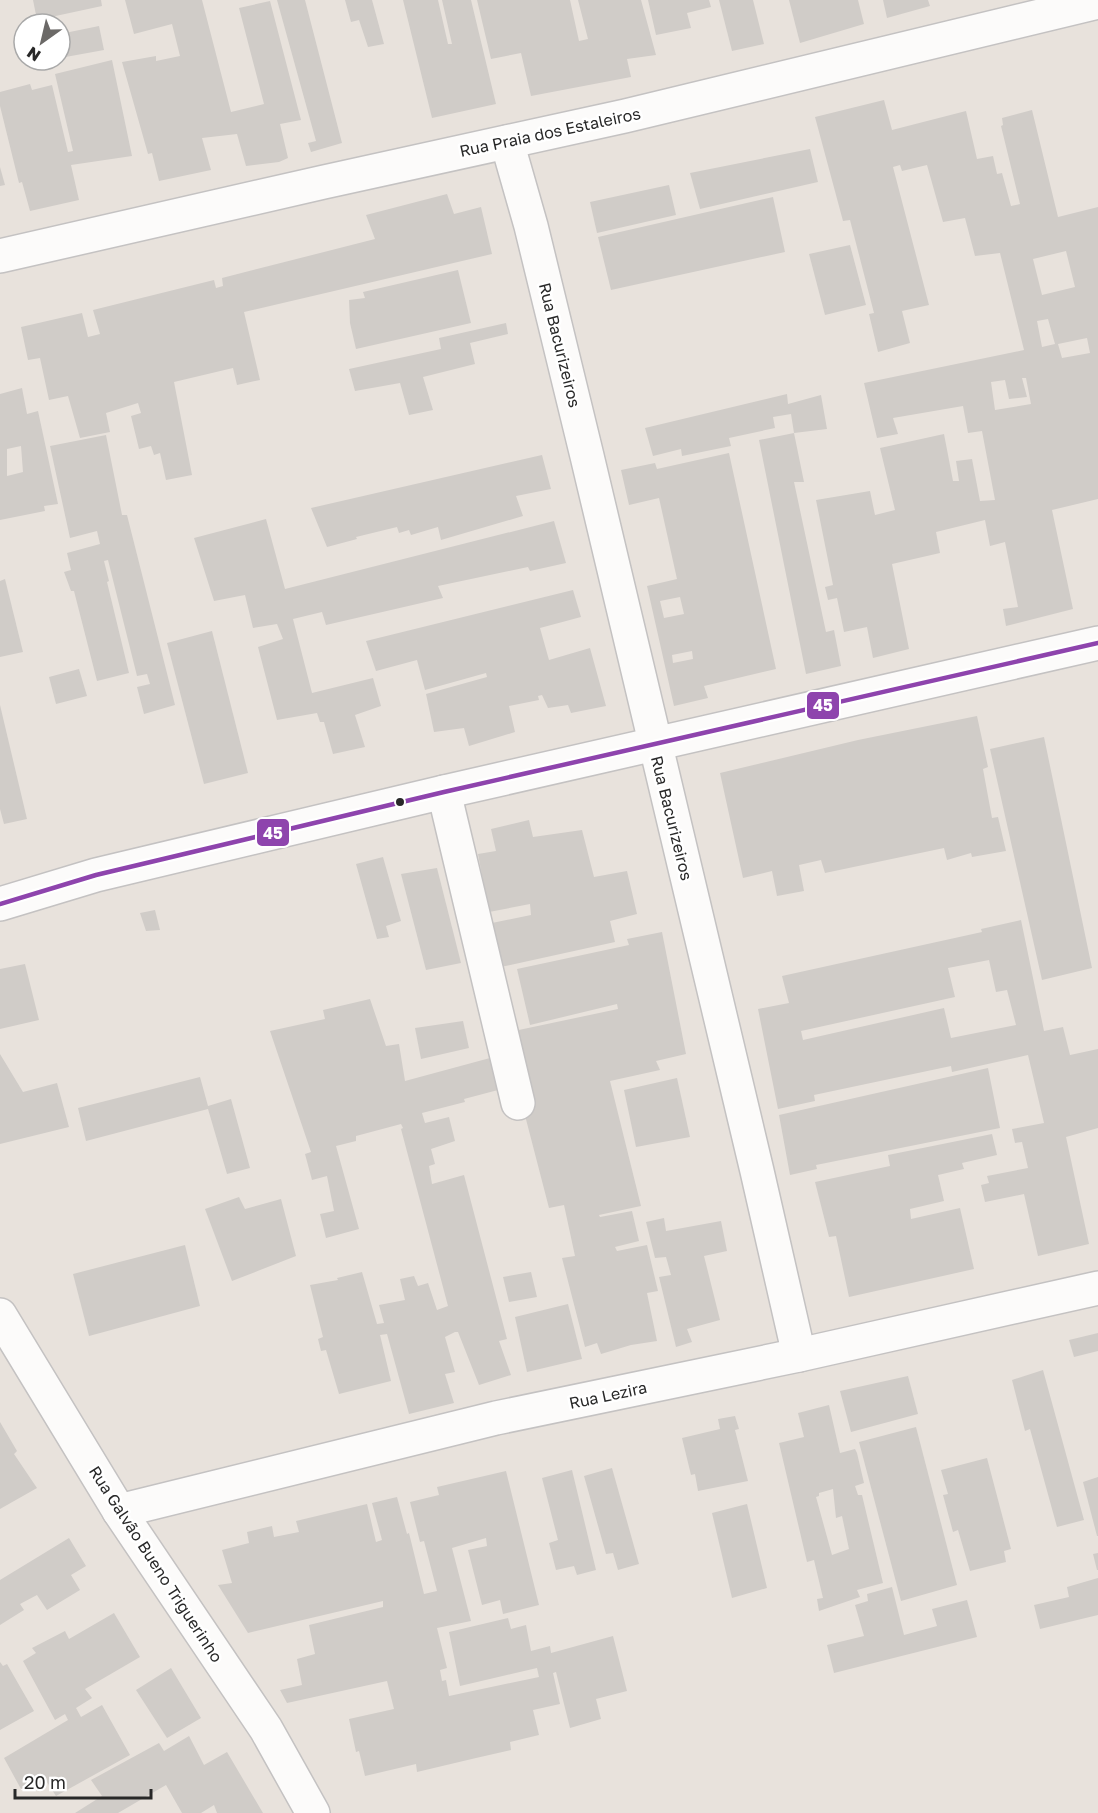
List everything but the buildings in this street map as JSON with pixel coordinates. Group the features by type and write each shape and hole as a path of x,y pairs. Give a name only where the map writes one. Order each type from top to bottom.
{"street":[{"name":"Rua Praia dos Estaleiros","path":"0,256 625,116 1098,2"},
{"name":"Rua Bacurizeiros","path":"507,142 531,226 587,456 799,1355"},
{"path":"0,904 96,875 444,792 1098,643"},
{"path":"444,792 518,1102"},
{"name":"Rua Lezira","path":"119,1511 496,1418 799,1355 1098,1288"},
{"name":"Rua Galvão Bueno Triguerinho","path":"0,1315 119,1511 266,1729 313,1813"}],"transit line":[{"name":"45","path":"0,904 96,875 444,792 1098,643"}]}
